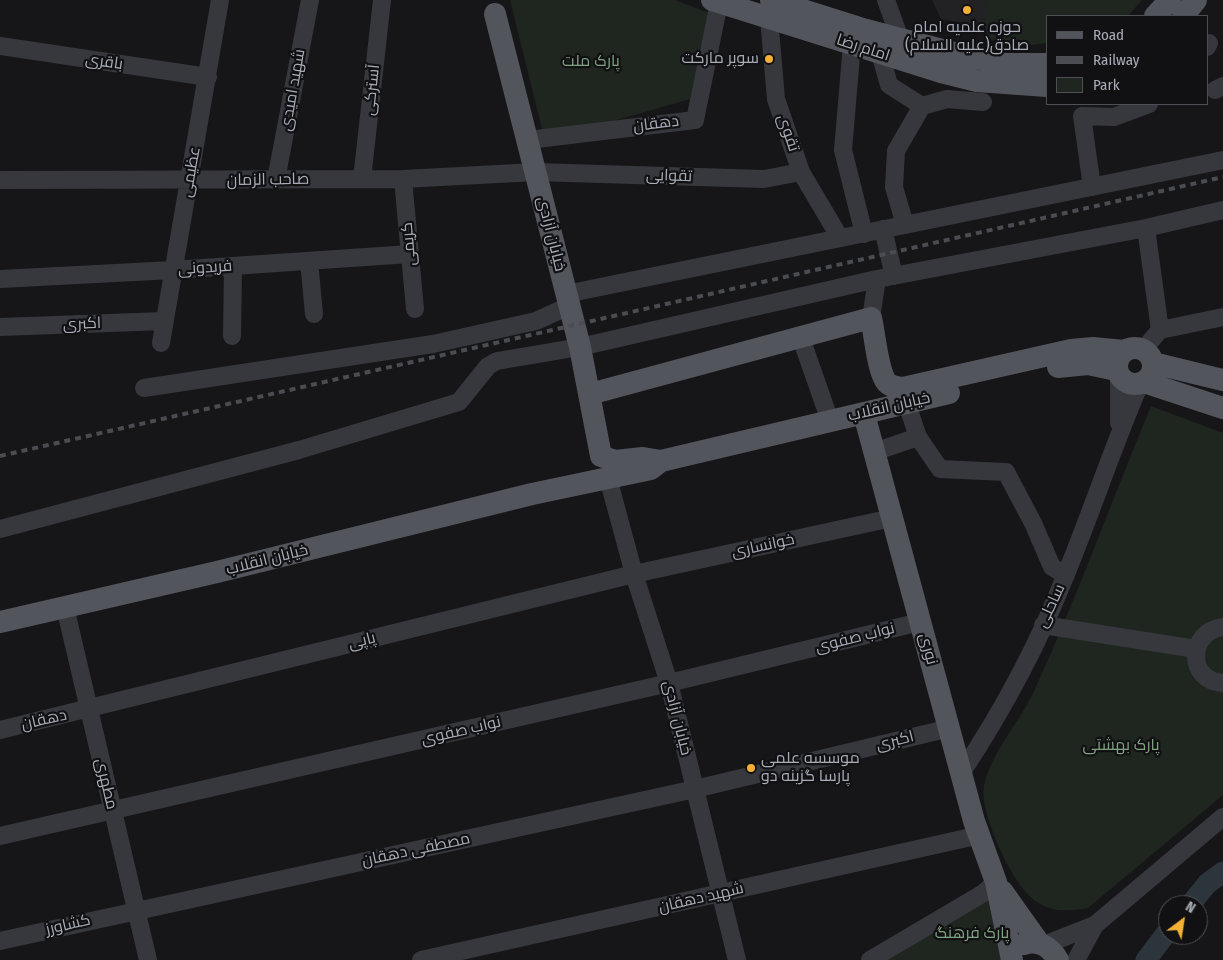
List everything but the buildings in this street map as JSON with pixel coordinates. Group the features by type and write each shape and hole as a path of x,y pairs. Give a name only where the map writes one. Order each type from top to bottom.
{"main road":[{"path":"1156,15 1170,0"},
{"path":"1184,15 1196,0"},
{"name":"امام رضا","path":"716,1 770,9 1005,64 1046,64"},
{"name":"خیابان آزادی","path":"492,4 580,347 601,456"},
{"name":"امام رضا","path":"770,9 852,44 977,81 1046,86"},
{"path":"590,394 871,318 886,382 905,396"},
{"name":"خیابان انقلاب","path":"532,494 557,480 586,471 601,456 615,462 643,458 661,461 864,414 905,396 1071,350 1093,348 1134,368"},
{"path":"1134,368 1216,377"},
{"path":"1134,368 1223,408"},
{"name":"نوری","path":"864,414 962,772 996,882"},
{"name":"خیابان انقلاب","path":"0,622 217,572 532,494 651,469 661,461"},
{"path":"996,882 1047,950"},
{"path":"996,882 1012,960"},
{"path":"1012,960 1021,946 1032,942 1047,950"}],"street":[{"name":"عظیمی","path":"160,343 190,181 220,0"},
{"name":"شهید امیدی","path":"276,180 310,0"},
{"name":"آسترکی","path":"362,179 382,0"},
{"path":"886,0 900,39"},
{"name":"دهقان","path":"528,140 695,120 716,1"},
{"name":"تقوی","path":"770,9 776,99 801,172 840,238"},
{"path":"852,44 843,150 864,234"},
{"name":"باقری","path":"0,46 208,77"},
{"path":"880,53 889,85 922,106"},
{"path":"905,225 894,187 896,150 922,106 947,99 983,102"},
{"path":"1092,187 1082,116 1114,117 1146,105"},
{"path":"144,388 433,344 536,321 567,300 840,238 1223,160"},
{"name":"صاحب الزمان","path":"0,180 403,179 536,172"},
{"name":"تقوایی","path":"536,172 764,179 801,172"},
{"name":"کریمی","path":"403,179 415,309"},
{"path":"0,529 299,450 459,402 488,366 497,361 580,347 886,277 1146,228 1223,210"},
{"path":"1134,368 1160,330 1146,228"},
{"path":"871,318 886,277 883,230"},
{"name":"فریدونی","path":"0,279 174,270 410,254"},
{"path":"309,261 314,314"},
{"path":"232,336 233,266"},
{"path":"1160,330 1223,317"},
{"name":"اکبری","path":"0,326 164,321"},
{"path":"800,338 830,421"},
{"name":"ساحلی","path":"962,772 992,728 1066,575 1120,431 1134,368"},
{"path":"905,396 918,437 940,469 1006,472 1033,522 1052,567 1066,575"},
{"path":"874,452 918,437"},
{"name":"خیابان آزادی","path":"608,478 634,574 669,683 737,960"},
{"name":"خوانساری","path":"634,574 892,518"},
{"name":"پاپی","path":"89,709 634,574"},
{"name":"مطهری","path":"65,607 148,960"},
{"name":"نواب صفوی","path":"0,836 669,683 920,622"},
{"path":"1043,625 1196,650"},
{"path":"1223,627 1208,632 1203,636 1196,650 1197,664 1200,670 1211,680 1223,683"},
{"name":"دهقان","path":"0,730 89,709"},
{"name":"اکبری","path":"695,790 950,728"},
{"name":"مصطفی دهقان","path":"136,910 695,790"},
{"path":"1047,950 1095,925 1223,818"},
{"name":"شهید دهقان","path":"421,960 980,835"},
{"path":"870,960 982,894 996,882"},
{"name":"کشاورز","path":"0,941 136,910"},
{"path":"1076,960 1095,925"}],"shaded area":[{"name":"حوزه علمیه امام صادق(علیه السلام)","path":"932,0 999,0 995,29 941,19"}],"green space":[{"name":"پارک ملت","path":"510,0 675,0 712,14 690,99 545,141"},
{"path":"989,0 1142,0 1129,15 1046,15 1046,43 1033,45 988,39 984,21"},
{"name":"پارک بهشتی","path":"1151,406 1223,433 1223,795 1088,908 1056,910 1043,906 1028,894 1008,866 992,831 984,798 984,786 993,761 1035,689 1080,584"},
{"name":"پارک فرهنگ","path":"991,895 1004,960 885,960"}],"waterway":[{"path":"1198,895 1207,884 1223,872"},
{"path":"1146,960 1158,944"}],"railway":[{"path":"0,456 1223,177"}],"place":[{"name":"حوزه علمیه امام صادق(علیه السلام)","path":"967,10"},
{"name":"سوپر مارکت","path":"769,59"},
{"name":"موسسه علمی پارسا گزینه دو","path":"751,768"}]}
